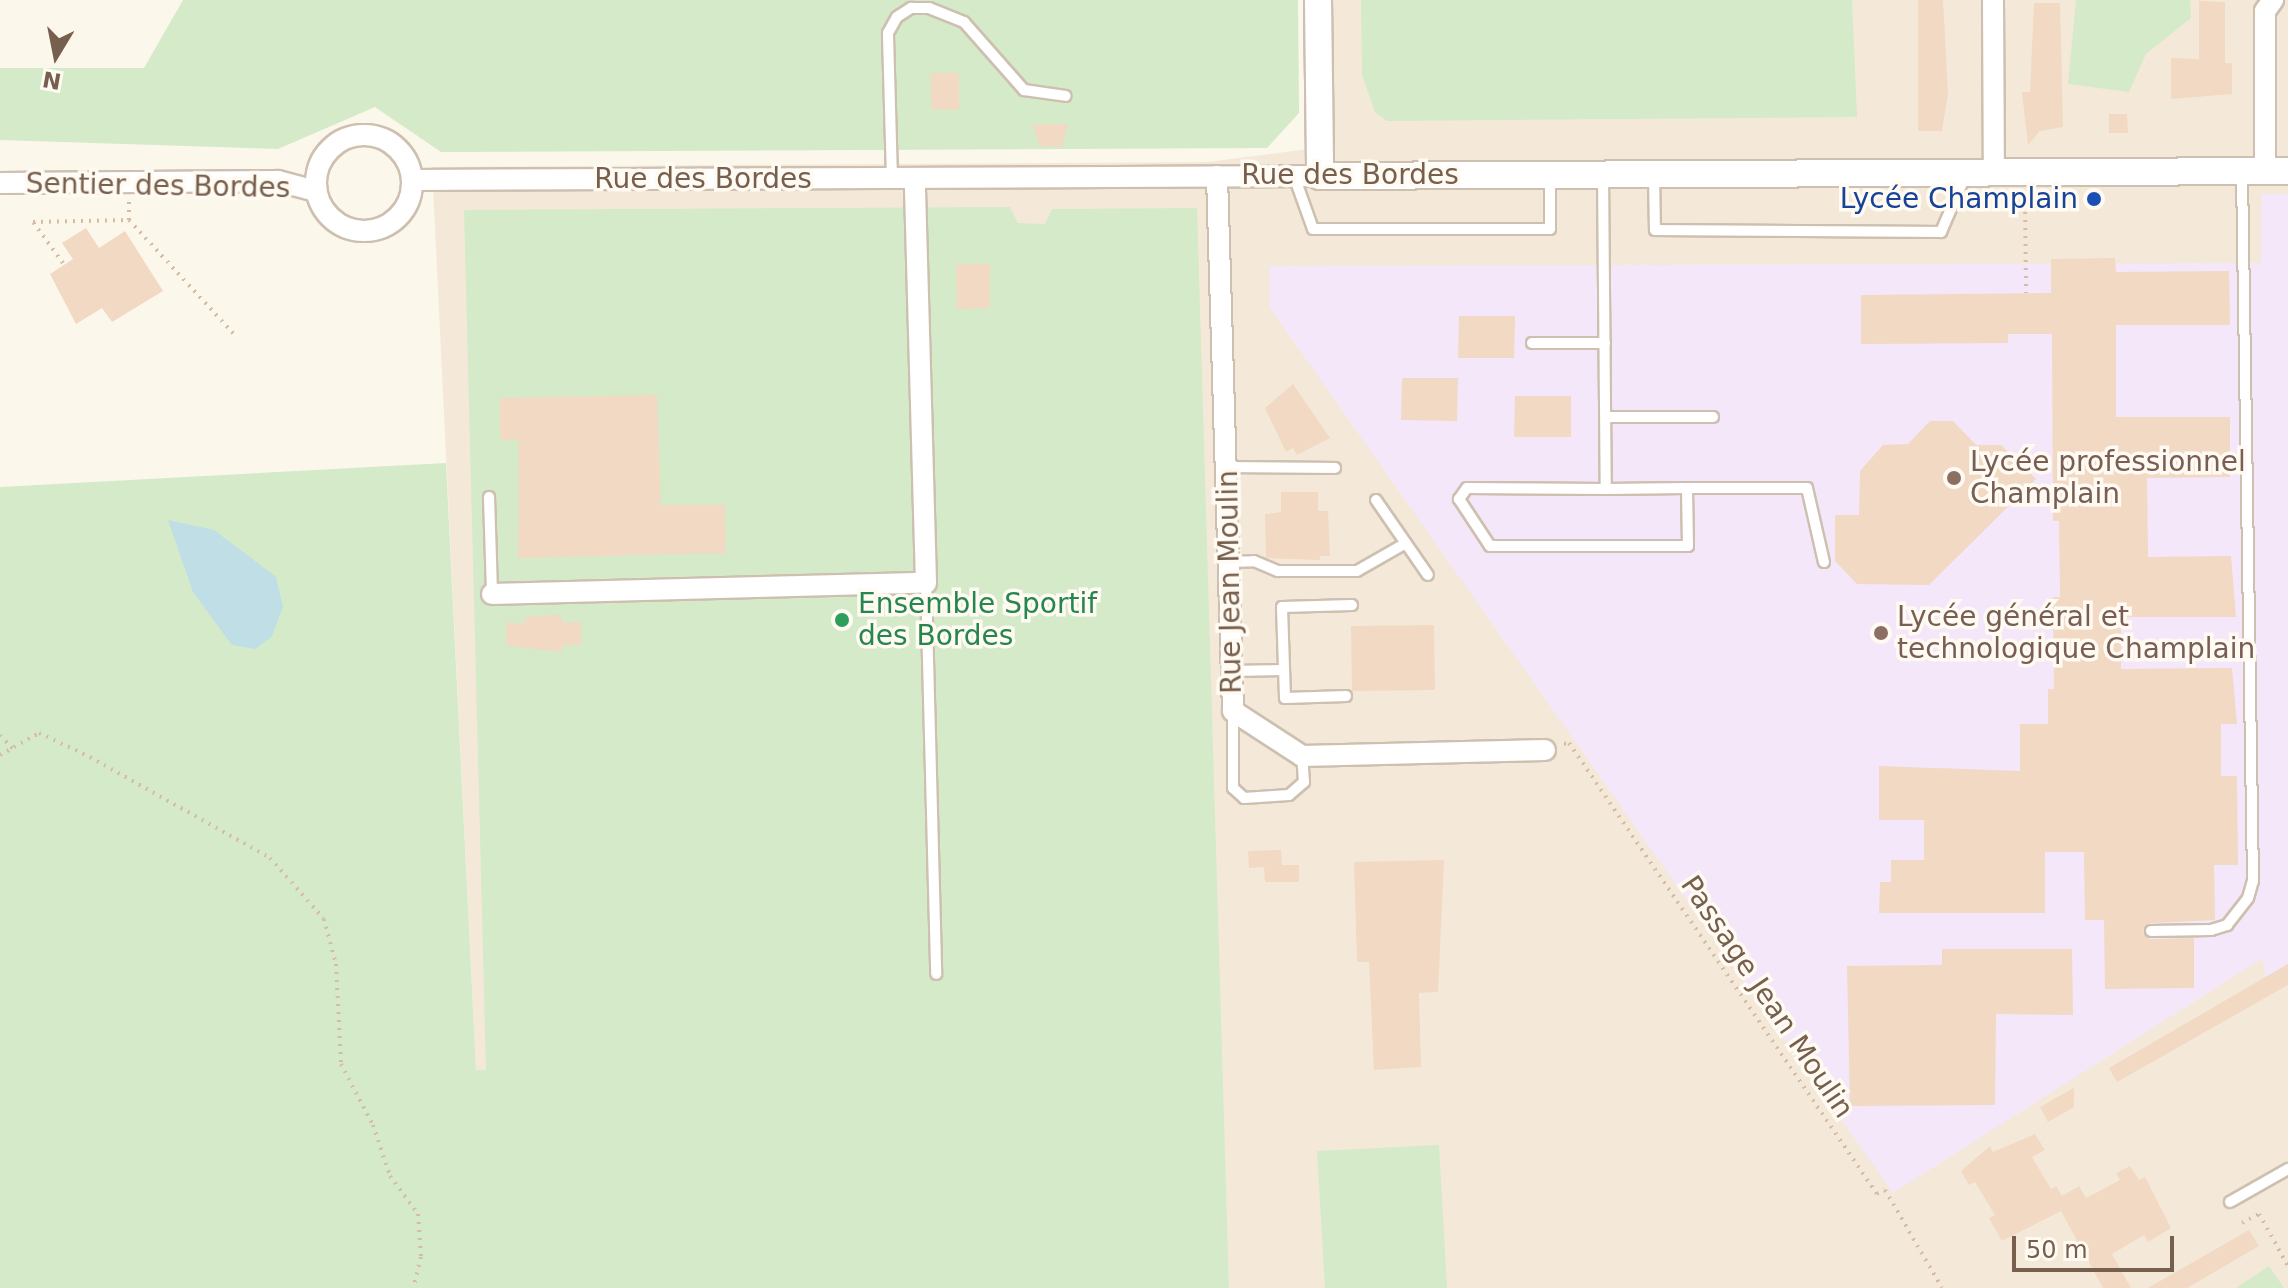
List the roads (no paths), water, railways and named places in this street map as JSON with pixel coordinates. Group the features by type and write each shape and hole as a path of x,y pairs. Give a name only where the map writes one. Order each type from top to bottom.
{"street":[{"path":"1318,0 1320,176"},
{"path":"1993,0 1994,171"},
{"path":"2265,171 2265,11 2273,0"},
{"path":"359,135 389,141 402,153 413,180 402,214 372,231 344,227 330,218 316,191 322,159 334,146 359,135"},
{"name":"Rue des Bordes","path":"413,180 915,180 1603,172 2265,171"},
{"name":"Rue Jean Moulin","path":"1217,176 1229,467 1233,711 1302,756"},
{"path":"492,594 926,583 915,180"},
{"name":"Sentier des Bordes","path":"0,183 278,181 316,191"},
{"path":"1302,756 1545,750"}],"lane":[{"path":"892,179 888,33 897,17 911,8 929,8 964,22 1024,90 1066,96"},
{"path":"2151,931 2227,925 2248,898 2253,881 2265,171"},
{"path":"1603,172 1606,489"},
{"path":"1654,172 1655,230 1941,232 1967,172"},
{"path":"1294,176 1313,229 1550,229 1550,173"},
{"path":"1532,343 1605,343"},
{"path":"1606,417 1713,417"},
{"path":"1229,467 1335,468"},
{"path":"1687,488 1688,546 1490,546 1459,499 1467,488 1606,489 1687,488 1807,488 1824,562"},
{"path":"489,497 492,594"},
{"path":"1376,500 1428,575"},
{"path":"1230,562 1254,561 1278,571 1357,571 1406,543"},
{"path":"926,583 936,974"},
{"path":"1346,696 1285,698 1282,607 1352,605"},
{"path":"1231,671 1284,670"},
{"path":"1233,711 1233,788 1244,798 1289,795 1304,782 1302,756"},
{"path":"2230,1202 2288,1169"}],"water":[{"path":"168,520 214,530 276,577 283,607 272,636 256,649 232,645 193,592"}],"place":[{"name":"Lycée Champlain","path":"2094,199"},
{"name":"Lycée professionnel Champlain","path":"1954,478"},
{"name":"Ensemble Sportif des Bordes","path":"842,620"},
{"name":"Lycée général et technologique Champlain","path":"1881,633"}]}
